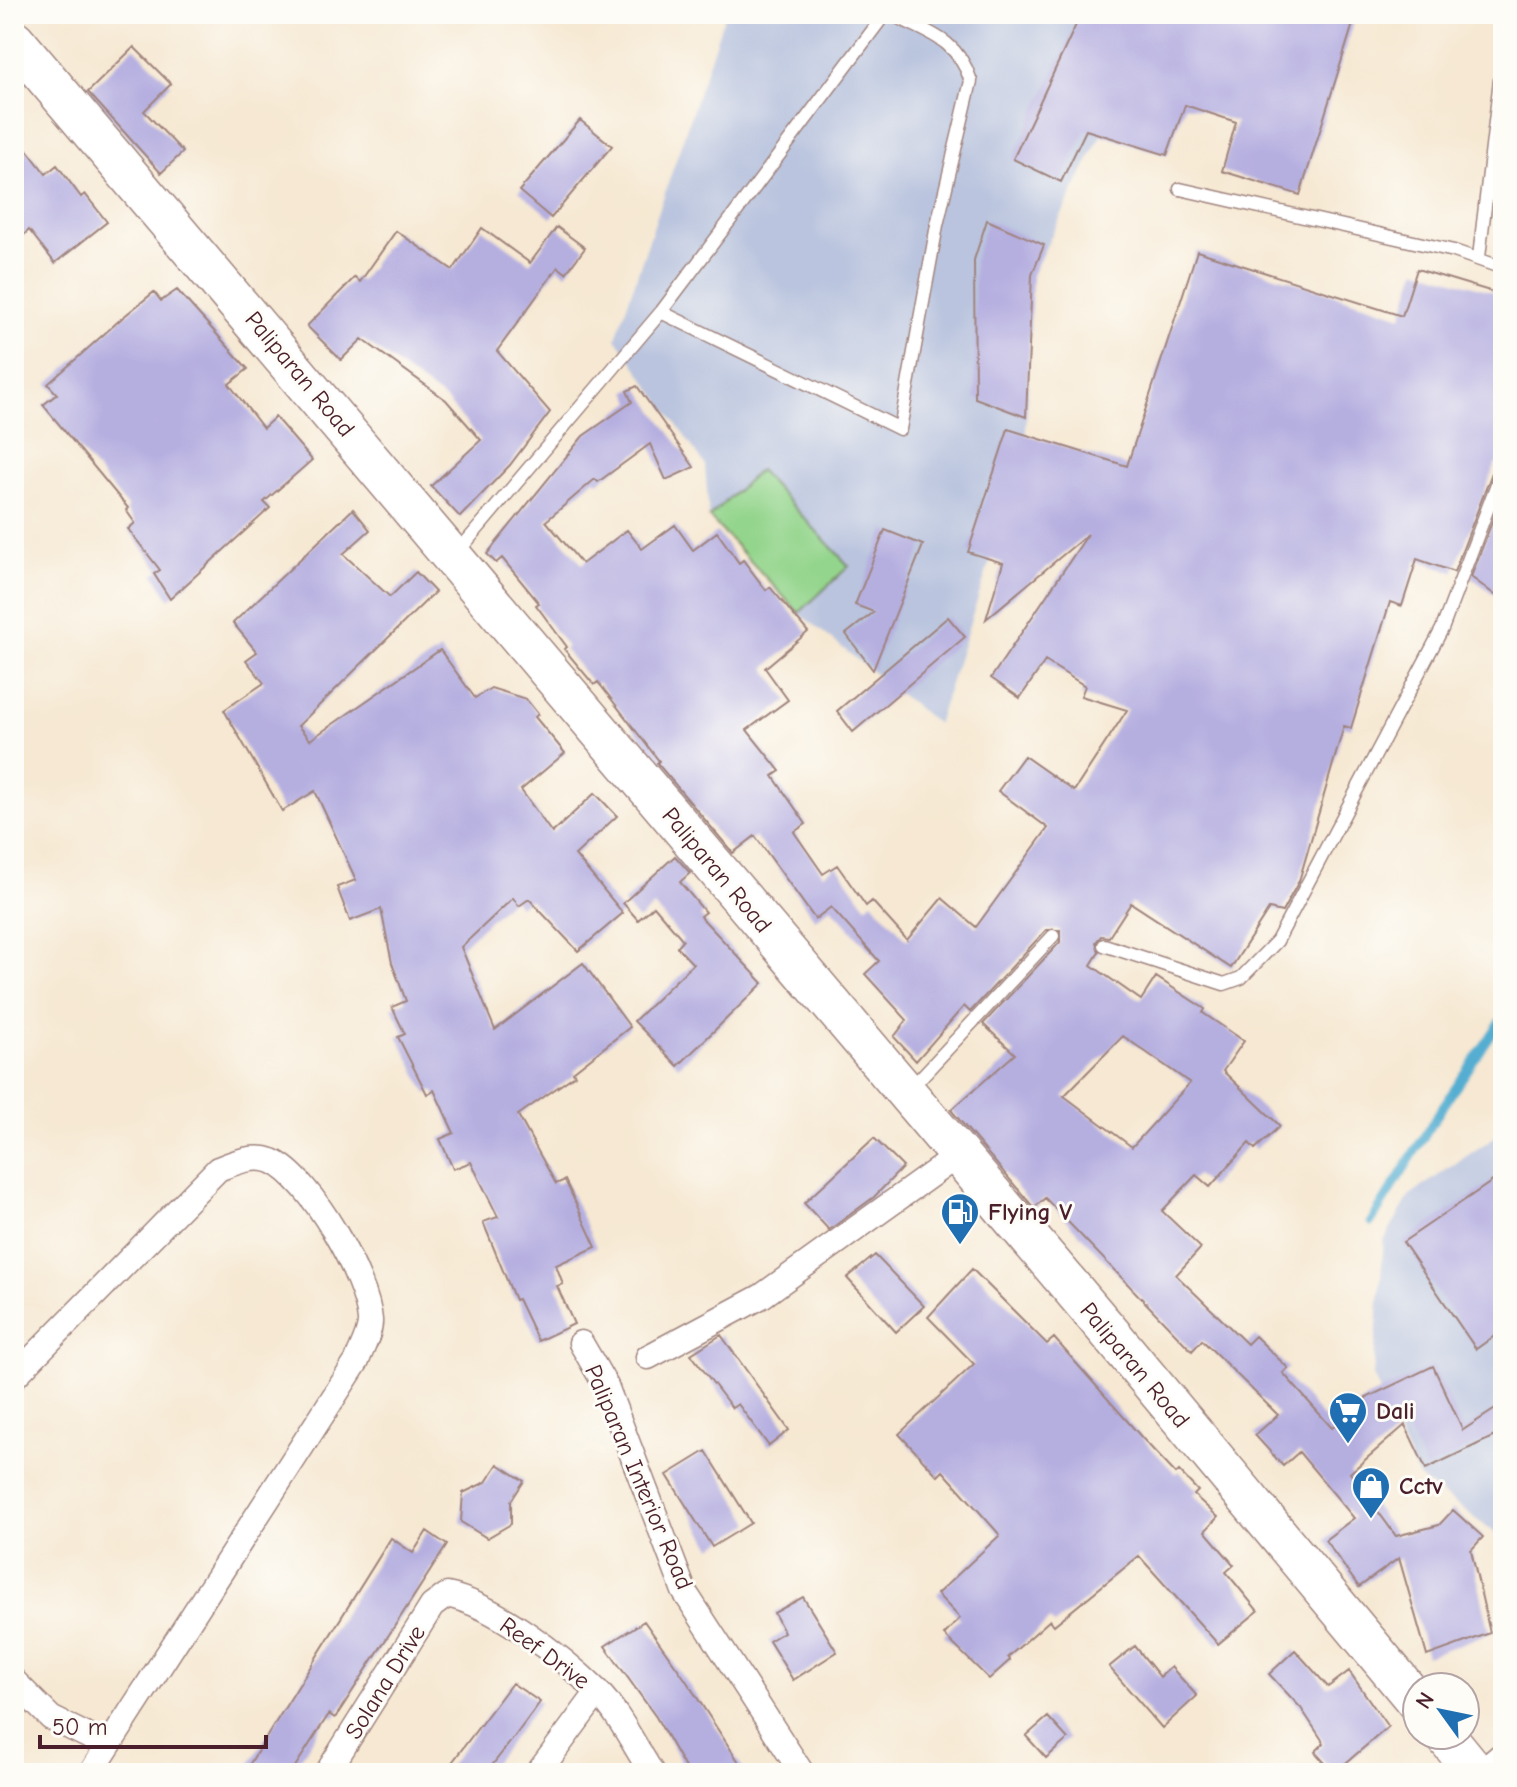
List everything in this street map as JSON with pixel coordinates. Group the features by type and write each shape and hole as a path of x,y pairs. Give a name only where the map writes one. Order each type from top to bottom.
{"main road":[{"name":"Paliparan Road","path":"14,40 454,557 1401,1683"},
{"path":"1468,1751 1485,1763"}],"street":[{"path":"648,1357 762,1296 957,1156"},
{"path":"14,1377 218,1169 246,1159 270,1160 289,1173 336,1233 365,1292 370,1325 357,1361 91,1773"},
{"name":"Paliparan Interior Road","path":"581,1343 606,1386 684,1591 802,1773"},
{"name":"Reef Drive","path":"447,1595 463,1599 523,1632 598,1692 652,1773"},
{"name":"Solana Drive","path":"327,1773 432,1606 447,1595"},
{"path":"14,1681 51,1718 108,1746"},
{"path":"538,1773 598,1692"}],"lane":[{"path":"454,557 661,312 888,14 949,43 963,58 971,81 937,225 900,429 661,312"},
{"path":"1479,257 1501,71"},
{"path":"1180,189 1479,257 1503,268"},
{"path":"1104,945 1224,984 1241,978 1277,941 1297,910 1442,629 1503,468"},
{"path":"905,1094 1053,936"}],"shaded area":[{"path":"725,14 1161,14 1032,275 1025,454 937,724 799,613 709,517 705,465 616,338"},
{"path":"1503,1131 1503,1558 1497,1534 1418,1477 1373,1376 1384,1241 1410,1195"}],"green space":[{"path":"759,470 849,566 799,613 709,517"}],"building":[{"path":"1081,14 1356,14 1300,195 1222,171 1236,122 1185,105 1167,155 1086,130 1061,182 1013,159"},
{"path":"134,47 171,84 144,111 183,152 161,173 88,92"},
{"path":"580,120 612,146 551,218 519,191"},
{"path":"14,133 46,174 57,165 81,197 85,194 107,222 55,263 29,230 14,244"},
{"path":"987,220 1044,245 1032,275 1026,417 975,398 974,260"},
{"path":"557,227 585,248 566,273 558,267 497,351 550,412 510,465 460,517 431,486 481,440 446,400 362,339 341,360 307,326 355,277 360,282 396,231 453,270 482,228 530,263"},
{"path":"1197,251 1402,316 1417,269 1503,295 1503,459 1495,465 1454,572 1417,559 1402,606 1390,602 1351,728 1344,726 1299,881 1282,912 1269,909 1231,968 1131,903 1109,937 1101,936 1096,942 1099,952 1091,965 1141,1000 1156,977 1205,1009 1203,1013 1244,1041 1223,1071 1280,1126 1255,1149 1249,1143 1210,1187 1196,1175 1162,1211 1201,1248 1176,1275 1247,1344 1255,1336 1288,1368 1283,1373 1332,1428 1366,1398 1433,1366 1463,1430 1503,1404 1503,1432 1426,1469 1405,1425 1350,1473 1396,1536 1439,1525 1453,1510 1483,1537 1471,1550 1490,1633 1427,1656 1399,1558 1359,1587 1325,1540 1354,1518 1299,1452 1283,1466 1255,1435 1278,1415 1202,1340 1192,1351 1045,1198 1034,1208 951,1110 1015,1054 983,1024 1060,942 1060,930 1046,930 970,1012 964,1006 916,1061 894,1037 907,1020 865,974 879,961 831,907 815,919 755,836 733,853 657,763 659,761 598,682 594,685 564,649 567,647 536,605 539,603 502,558 496,563 487,554 583,436 632,402 627,391 637,386 694,467 666,480 650,444 598,482 595,479 546,521 582,564 627,530 642,549 675,525 693,550 717,532 739,563 743,560 766,590 770,587 808,632 765,668 788,700 747,730 780,771 773,776 806,824 794,832 823,874 837,865 866,906 872,901 907,940 942,898 976,927 1048,828 998,791 1024,756 1074,791 1127,710 1081,696 1085,686 1045,661 1020,698 991,678 1088,534 986,619 1003,563 968,552 1008,429 1127,466","holes":["1123,1036 1190,1083 1132,1147 1064,1096"]},
{"path":"177,290 248,369 229,384 263,428 275,417 312,460 264,502 270,508 170,599 154,574 160,570 128,529 135,523 126,510 128,508 43,405 57,394 48,384 122,318 154,292 161,301"},
{"path":"1503,493 1503,601 1471,577"},
{"path":"353,509 370,530 343,554 390,597 416,572 435,592 298,726 310,740 440,650 475,698 491,688 526,699 538,714 535,717 565,753 521,790 552,833 595,793 617,816 575,855 623,913 578,951 529,899 519,906 513,898 461,947 495,1030 583,963 630,1027 573,1072 575,1075 518,1115 556,1184 565,1180 596,1247 556,1265 563,1284 557,1286 574,1324 538,1341 518,1299 515,1300 483,1222 498,1217 471,1162 453,1169 440,1139 454,1133 434,1090 427,1094 398,1037 405,1034 392,1007 406,1001 392,963 381,909 350,921 337,887 356,880 315,791 282,811 224,710 264,683 246,660 257,652 233,623"},
{"path":"885,530 923,545 873,670 846,634 874,612 855,605"},
{"path":"948,617 965,637 853,732 837,711"},
{"path":"675,856 690,873 680,882 705,912 700,916 763,983 678,1066 634,1021 693,964 677,947 683,940 654,906 638,920 623,903"},
{"path":"874,1138 903,1167 874,1197 829,1230 804,1203"},
{"path":"1503,1174 1503,1330 1476,1349 1403,1242"},
{"path":"875,1255 924,1306 896,1332 847,1278"},
{"path":"972,1269 1047,1344 1054,1338 1176,1474 1179,1471 1198,1491 1194,1495 1218,1517 1205,1531 1234,1565 1226,1572 1258,1611 1218,1644 1139,1556 1054,1625 1050,1620 1008,1657 1010,1660 989,1679 944,1635 960,1618 937,1594 1000,1535 943,1471 938,1476 899,1434 974,1364 928,1317"},
{"path":"721,1335 789,1430 769,1446 738,1404 732,1408 691,1354"},
{"path":"706,1451 751,1523 712,1547 667,1475"},
{"path":"498,1464 524,1481 511,1501 511,1524 487,1538 461,1522 463,1493 486,1482"},
{"path":"427,1531 447,1545 335,1718 329,1714 291,1773 244,1773 391,1538 413,1553"},
{"path":"803,1597 837,1652 793,1680 769,1641 784,1632 774,1613"},
{"path":"644,1621 746,1773 688,1773 656,1717 605,1646"},
{"path":"1135,1646 1160,1677 1171,1667 1197,1696 1162,1728 1109,1667"},
{"path":"1295,1650 1328,1687 1349,1671 1388,1727 1334,1773 1315,1752 1324,1743 1301,1708 1269,1674"},
{"path":"512,1683 540,1702 515,1736 486,1773 444,1773"},
{"path":"1048,1717 1068,1739 1046,1758 1026,1736"}],"waterway":[{"path":"1371,1222 1443,1106 1503,1018"}],"place":[{"name":"Flying V","path":"960,1246"},
{"name":"Dali","path":"1348,1445"},
{"name":"Cctv","path":"1371,1520"}]}
